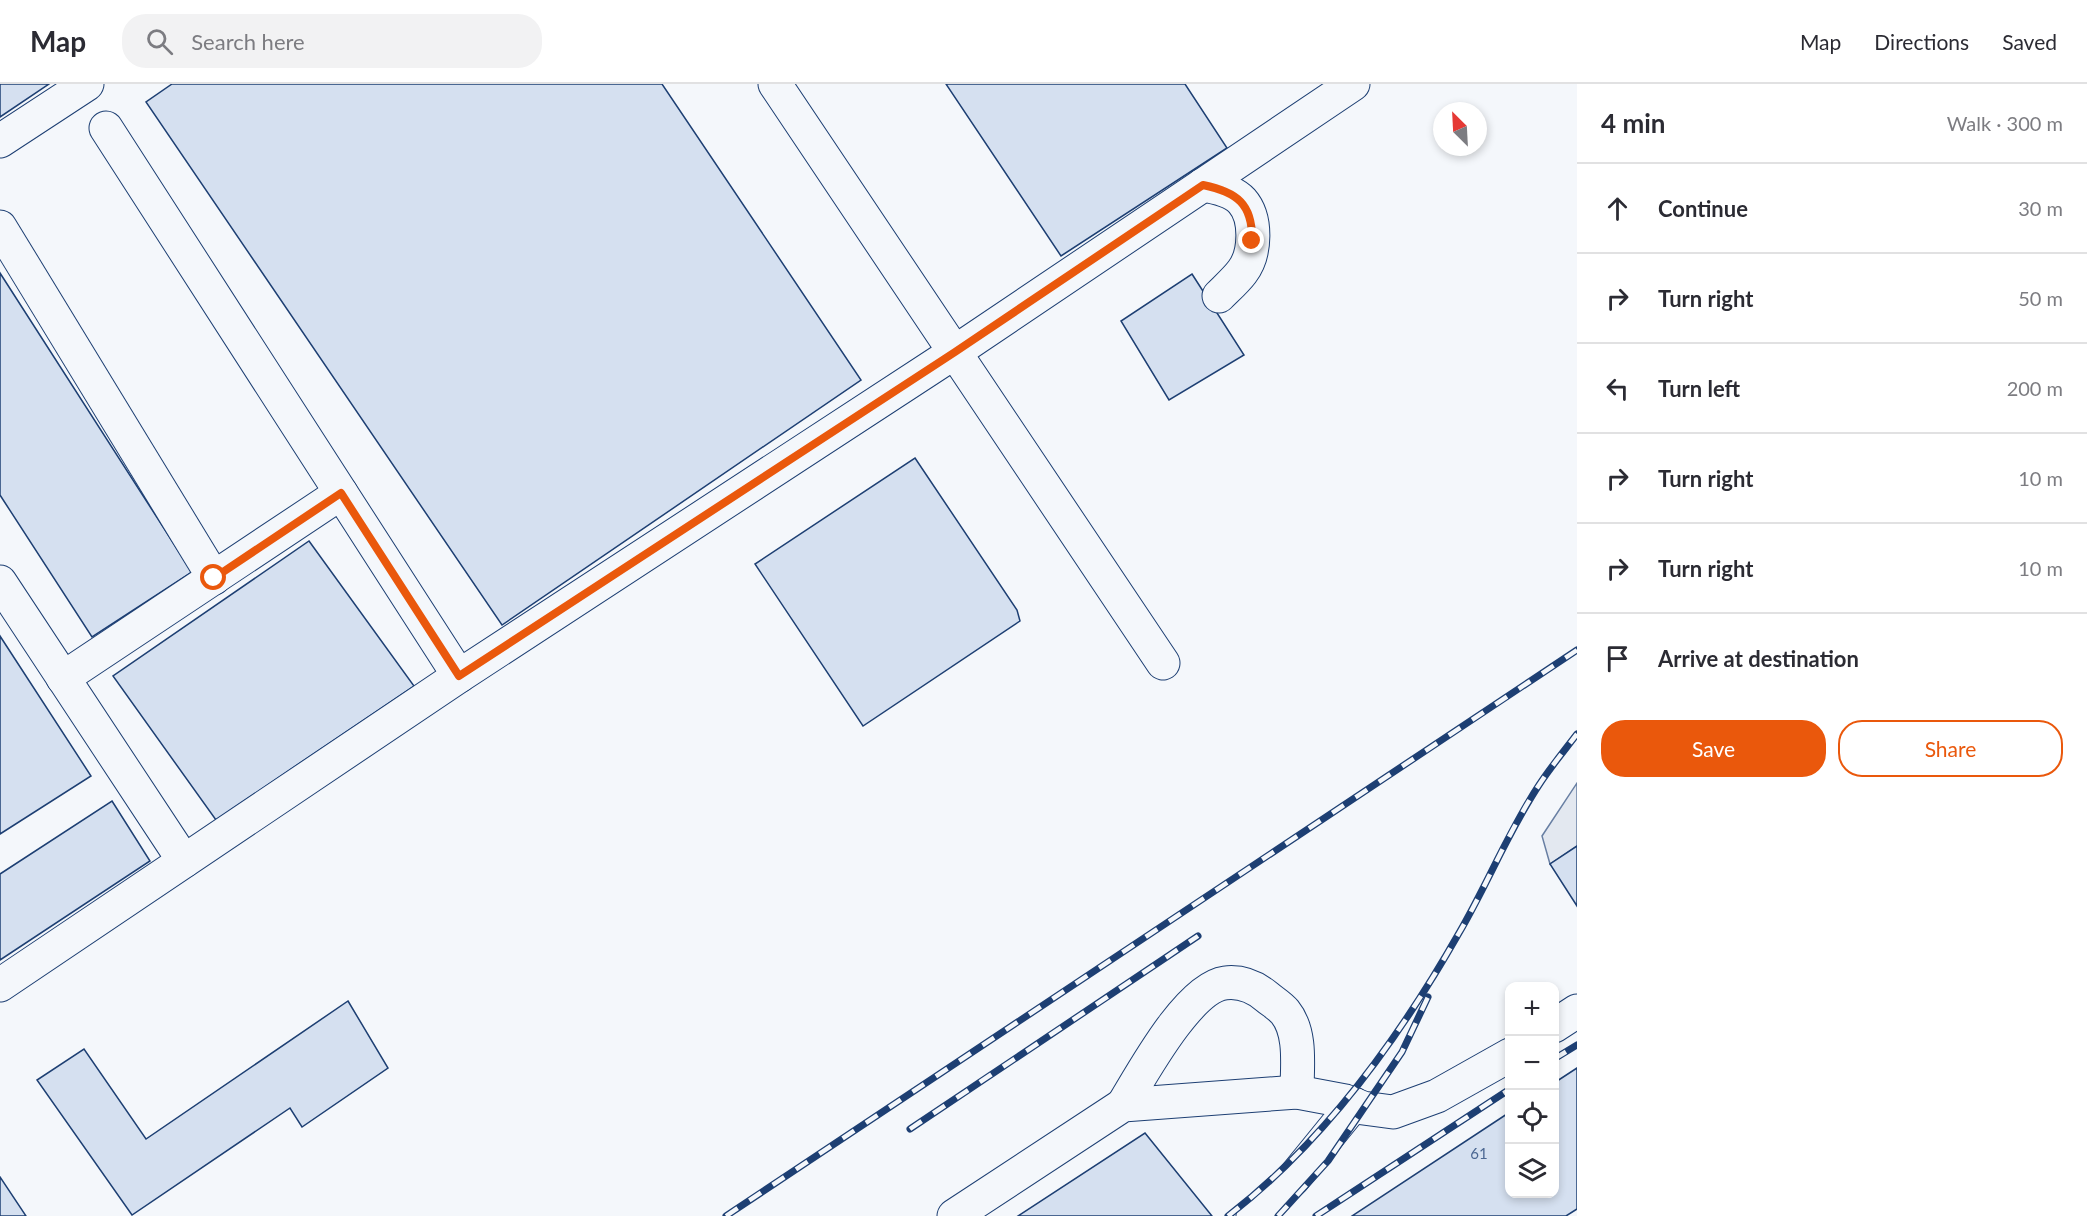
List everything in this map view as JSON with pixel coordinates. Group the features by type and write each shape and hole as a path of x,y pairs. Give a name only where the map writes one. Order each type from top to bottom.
{"lane":[{"path":"0,141 87,84"},
{"path":"775,84 1163,663"},
{"path":"0,985 459,676 955,352 1353,84"},
{"path":"106,128 459,676"},
{"path":"1203,185 1219,188 1241,200 1252,225 1251,254 1244,270 1219,296"},
{"path":"0,227 214,578"},
{"path":"63,678 341,493"},
{"path":"0,582 184,861"},
{"path":"954,1216 1123,1104 1171,1029 1192,1003 1207,991 1223,983 1242,983 1258,990 1285,1012 1293,1027 1297,1045 1297,1092"},
{"path":"1559,1023 1577,1011"},
{"path":"1123,1104 1297,1092 1345,1101 1363,1108 1393,1112 1437,1096 1505,1057"},
{"path":"1253,1216 1293,1179 1354,1104"}],"shaded area":[{"path":"1577,783 1577,846 1550,864 1542,836"}],"building":[{"path":"0,84 49,84 0,117"},
{"path":"172,84 662,84 861,380 502,625 146,102"},
{"path":"946,84 1185,84 1227,148 1061,256"},
{"path":"0,273 192,572 92,637 0,495"},
{"path":"1192,274 1244,355 1169,400 1121,321"},
{"path":"915,458 1017,610 1020,621 863,726 755,564"},
{"path":"309,541 414,686 216,820 113,676"},
{"path":"0,636 91,776 0,834"},
{"path":"112,801 150,861 0,960 0,874"},
{"path":"1577,846 1577,906 1550,864"},
{"path":"348,1001 388,1068 302,1127 290,1108 132,1215 37,1080 84,1049 146,1139"},
{"path":"1577,1068 1577,1209 1566,1216 1352,1216 1505,1115 1505,1198 1559,1198 1559,1080"},
{"path":"1145,1133 1212,1216 1018,1216"},
{"path":"0,1177 26,1216 0,1216"}],"railway":[{"path":"726,1216 1577,650"},
{"path":"1228,1216 1296,1156 1357,1086 1385,1049 1459,933 1528,803 1577,734"},
{"path":"910,1129 1198,936"},
{"path":"1278,1216 1328,1161 1402,1052 1428,997"},
{"path":"1559,1056 1577,1045"},
{"path":"1316,1216 1508,1090"}],"route":[{"path":"214,578 341,493 459,676 955,352 1203,185 1219,188 1241,200 1252,225 1252,241"}]}
